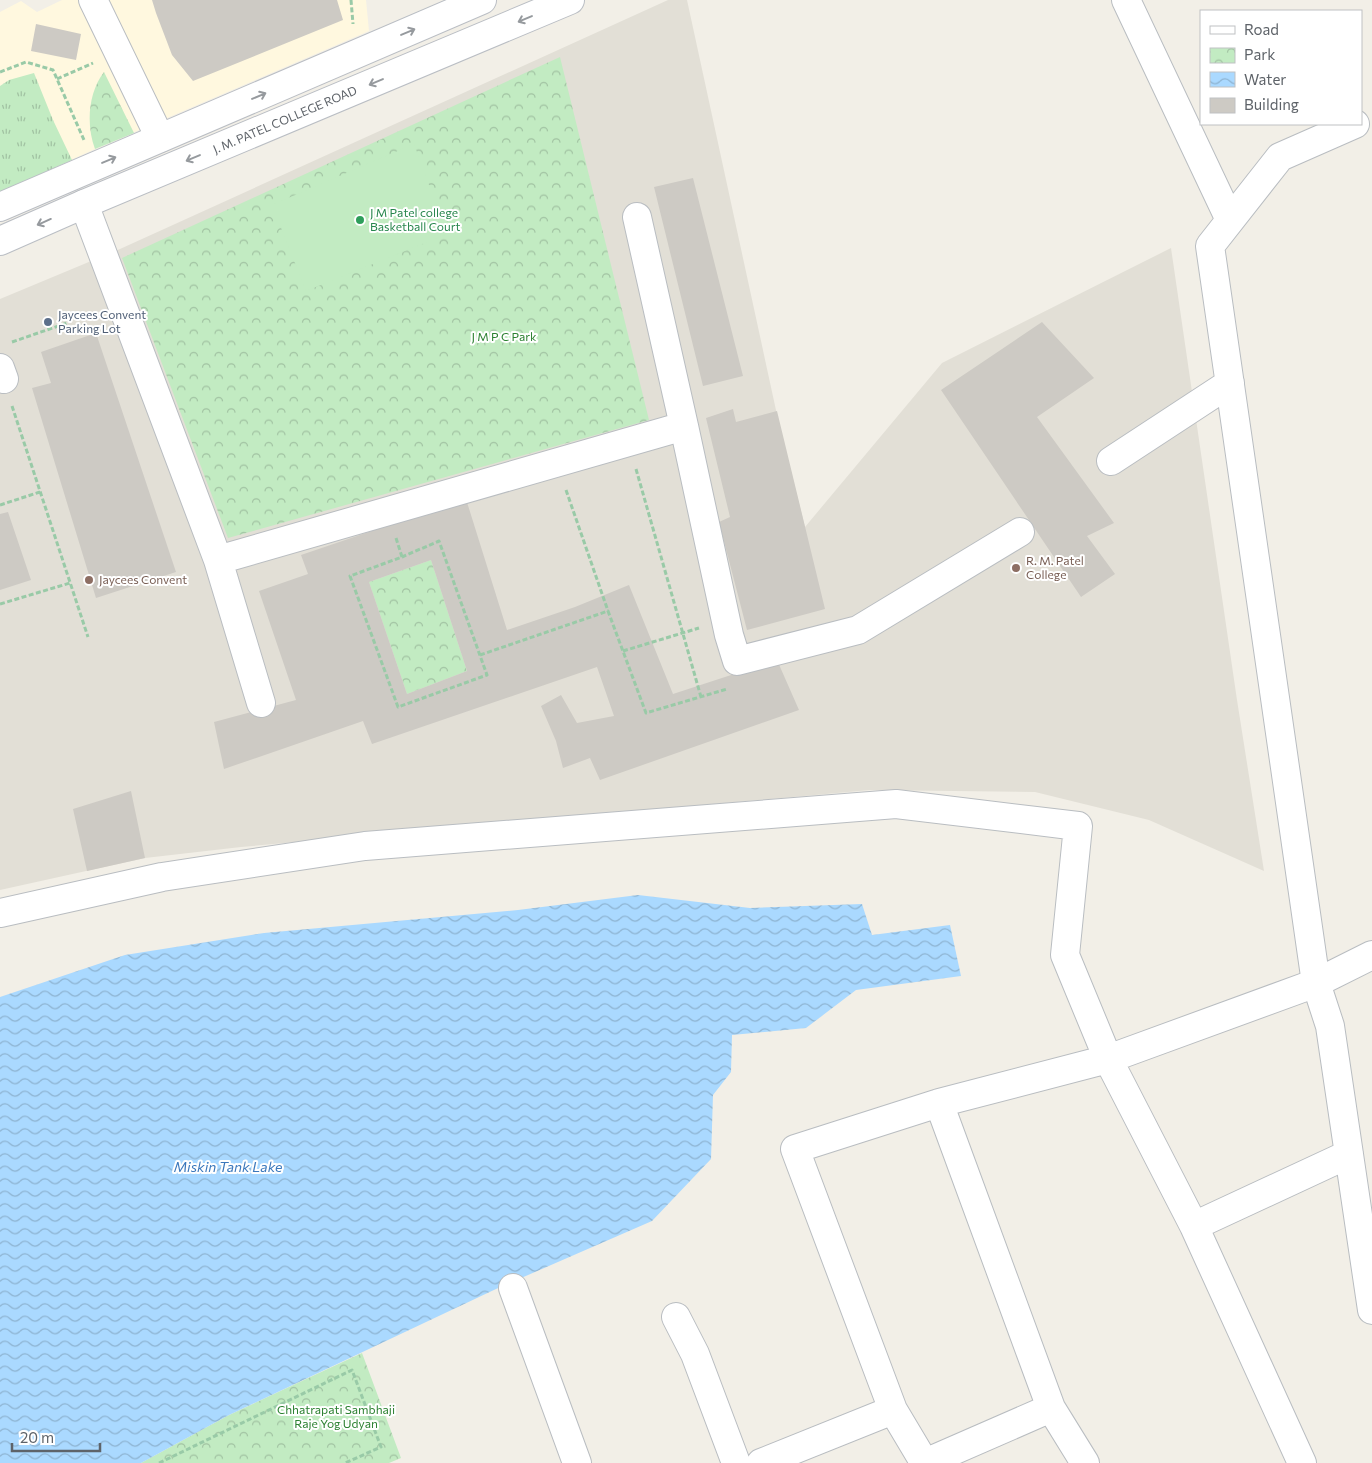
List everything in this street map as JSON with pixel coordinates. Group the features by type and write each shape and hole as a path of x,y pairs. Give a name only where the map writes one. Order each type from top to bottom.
{"street":[{"path":"93,0 160,138"},
{"path":"0,207 482,0"},
{"name":"J. M. PATEL COLLEGE ROAD","path":"0,241 570,0"},
{"path":"1126,0 1230,220"},
{"path":"1353,125 1280,156 1210,246 1316,983 1330,1026 1372,1310"},
{"path":"83,171 84,204 218,560 261,703"},
{"path":"637,217 726,621 737,661 858,630 1020,532"},
{"path":"1111,461 1230,383"},
{"path":"218,560 684,426"},
{"path":"0,913 162,876 365,846 896,804 1078,826 1065,956 1108,1059 1194,1226 1302,1463"},
{"path":"1052,1408 924,1463 893,1410 795,1149 939,1103 1108,1059 1316,983 1372,955"},
{"path":"939,1103 1052,1408 1085,1463"},
{"path":"1194,1226 1349,1154"},
{"path":"513,1288 577,1463"},
{"path":"676,1318 695,1354 736,1463"},
{"path":"761,1463 893,1410"}],"path":[{"path":"57,79 118,52"},
{"path":"0,72 26,62 53,70 77,121 83,171"},
{"path":"4,364 67,323"},
{"path":"17,424 88,637"},
{"path":"628,442 701,697"},
{"path":"556,463 646,713 744,684 737,661"},
{"path":"0,505 40,492"},
{"path":"386,512 402,557"},
{"path":"439,541 487,675 398,707 350,576 402,557 439,541"},
{"path":"0,604 70,583"},
{"path":"480,655 608,611"},
{"path":"623,651 726,621"},
{"path":"159,1463 352,1370 382,1447 345,1463"}],"shaded area":[{"path":"62,0 366,0 369,31 0,192 0,12 21,1 37,12"},
{"path":"668,0 687,0 779,424 805,527 942,363 1171,248 1264,871 1149,820 1035,792 870,790 241,847 145,858 0,890 0,299 120,249"}],"green space":[{"name":"J M P C Park","path":"560,57 649,420 228,538 122,258"},
{"path":"104,72 134,133 95,149 90,130 90,109 95,90"},
{"path":"34,73 72,160 0,192 0,86 9,80"},
{"name":"J M Patel college Basketball Court","path":"414,144 447,234 306,291 272,205"},
{"path":"431,560 467,671 407,694 369,582"},
{"name":"Chhatrapati Sambhaji Raje Yog Udyan","path":"362,1353 401,1458 389,1463 141,1463 229,1415"}],"water":[{"name":"Miskin Tank Lake","path":"638,895 750,908 862,904 872,935 950,925 961,976 856,990 806,1028 732,1035 731,1072 713,1095 711,1159 652,1221 496,1289 229,1415 141,1463 0,1463 0,997 125,955 264,933 518,910"}],"building":[{"path":"152,0 337,0 343,20 193,81 172,55"},
{"path":"36,24 81,34 76,60 31,51"},
{"path":"693,178 743,376 703,386 654,187"},
{"path":"1042,322 1094,378 1037,417 1114,523 1087,536 1115,574 1081,597 941,390"},
{"path":"96,333 176,572 96,598 32,388 51,383 41,352"},
{"path":"733,409 736,422 777,411 825,609 747,630 719,522 730,517 706,418"},
{"path":"466,499 507,630 575,607 629,585 673,694 777,660 799,710 600,780 590,758 563,768 556,741 541,706 561,695 577,723 614,716 597,667 372,744 363,721 224,769 214,722 296,700 259,591 308,574 301,555","holes":["431,560 467,671 407,694 369,582"]},
{"path":"8,512 31,580 0,590 0,514"},
{"path":"131,791 145,858 87,871 73,809"}],"place":[{"name":"J M Patel college Basketball Court","path":"360,220"},
{"name":"Jaycees Convent Parking Lot","path":"48,322"},
{"name":"R. M. Patel College","path":"1016,568"},
{"name":"Jaycees Convent","path":"89,580"}]}
